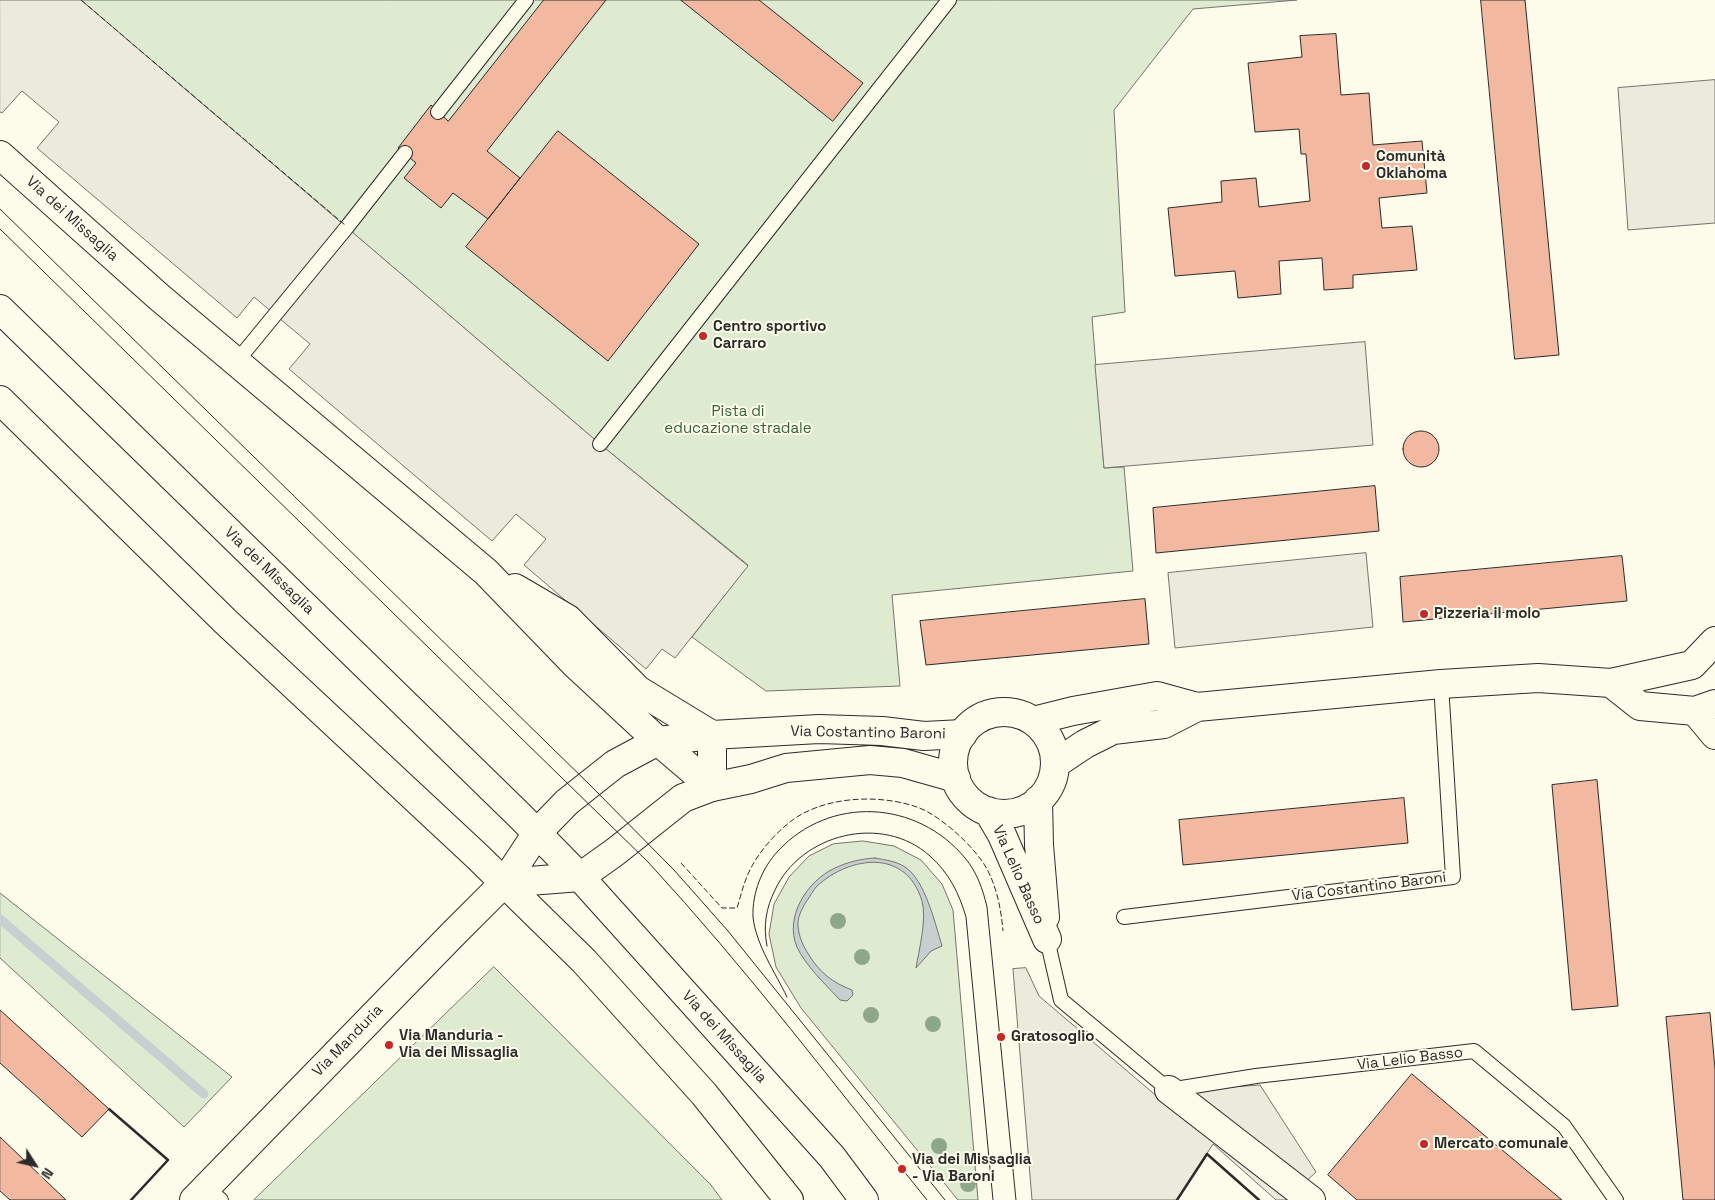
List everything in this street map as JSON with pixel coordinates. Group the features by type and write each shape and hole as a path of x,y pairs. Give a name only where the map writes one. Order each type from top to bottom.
{"street":[{"name":"Via dei Missaglia","path":"0,155 159,297 486,572 576,665 658,741"},
{"name":"Via dei Missaglia","path":"0,309 580,877 832,1157 864,1200"},
{"path":"0,400 225,621 504,883 584,961 697,1087 789,1200"},
{"name":"Via dei Missaglia","path":"486,572 568,619 638,690 712,735"},
{"path":"1033,721 1073,711 1157,696 1197,707 1441,684 1538,678 1611,683 1703,667 1715,641"},
{"path":"1611,683 1640,706 1705,708 1715,735"},
{"path":"1033,721 1044,731 1050,742 1055,764 1085,744 1113,730 1164,724 1197,707"},
{"name":"Via Costantino Baroni","path":"1033,721 1018,714 999,712 981,718 970,725 956,746 954,758 956,778 960,788 980,808 1005,814 1017,812 1038,800 1050,784 1055,764"},
{"name":"Via Costantino Baroni","path":"537,833 567,802 615,764 658,741 712,735 819,729 882,731 924,736 963,734"},
{"path":"712,735 712,787"},
{"path":"658,741 712,787"},
{"name":"Via Costantino Baroni","path":"580,877 616,852 683,798 712,787 751,780 786,768 870,760 903,763 956,778"},
{"name":"Via Lelio Basso","path":"1038,800 1039,846 1047,939"},
{"name":"Via Lelio Basso","path":"988,811 1002,835 1047,939"},
{"path":"504,883 537,833"},
{"path":"504,883 580,877"},
{"name":"Via Manduria","path":"207,1196 453,934 504,883"},
{"name":"Via Lelio Basso","path":"1169,1090 1311,1200"}],"lane":[{"path":"438,112 526,0"},
{"path":"600,444 949,0"},
{"path":"236,361 405,153"},
{"name":"Via Costantino Baroni","path":"1124,917 1452,877 1441,684"},
{"name":"Via Lelio Basso","path":"1047,939 1061,1000 1169,1090 1256,1076 1474,1051 1564,1126 1616,1200"}],"green space":[{"name":"Centro sportivo Carraro","path":"81,0 1297,0 1193,9 1114,110 1125,312 1092,317 1104,468 1124,467 1133,571 892,595 900,686 766,691 692,637 748,565 600,444"},
{"path":"863,841 894,846 921,860 942,884 953,910 978,1200 958,1200 801,1008 776,967 769,934 774,904 789,877 809,856 833,844"},
{"path":"0,893 232,1077 184,1127 0,958"},
{"path":"494,967 711,1185 722,1200 254,1200"}],"shaded area":[{"path":"0,0 81,0 600,444 748,566 675,658 662,649 646,669 524,565 546,539 516,514 492,541 289,369 310,344 254,297 237,318 37,148 59,122 22,91 2,113 0,112"},
{"path":"1715,80 1715,223 1628,230 1618,88"},
{"path":"1365,342 1373,445 1104,468 1095,365"},
{"path":"1366,553 1373,627 1175,648 1168,573"},
{"path":"875,858 898,863 912,873 924,892 942,946 931,951 916,968 924,917 922,901 914,884 903,872 890,865 876,862 845,868 817,886 801,911 798,923 803,945 817,967 839,984 852,990 853,995 847,1001 840,1000 810,968 797,947 794,936 796,912 807,891 825,874 849,862"},
{"path":"1026,968 1039,996 1166,1104 1187,1090 1260,1085 1316,1172 1286,1200 1276,1200 1213,1144 1177,1200 1032,1200 1013,969"}],"building":[{"path":"544,0 606,0 487,151 520,178 488,219 453,193 441,208 404,178 416,163 398,148 431,105 448,121"},
{"path":"681,0 759,0 863,83 833,121"},
{"path":"1481,0 1525,0 1559,355 1515,359"},
{"name":"Comunità Oklahoma","path":"1336,34 1341,95 1369,93 1373,145 1422,141 1427,193 1379,198 1382,228 1412,226 1417,270 1353,275 1353,288 1324,290 1322,258 1279,261 1281,294 1238,298 1235,271 1175,276 1168,208 1222,202 1221,181 1256,178 1259,207 1310,201 1306,154 1301,154 1299,129 1255,132 1248,63 1302,57 1300,36"},
{"path":"558,131 699,244 608,361 466,247"},
{"path":"1421,431 1428,432 1434,436 1438,442 1438,456 1434,462 1428,466 1421,467 1414,466 1408,462 1404,456 1403,449 1404,442 1408,436 1414,432"},
{"path":"1375,486 1379,531 1156,553 1153,508"},
{"path":"1622,556 1627,601 1403,622 1400,577"},
{"path":"1145,599 1149,644 926,665 920,621"},
{"path":"1597,780 1618,1006 1572,1010 1552,785"},
{"path":"1404,798 1408,843 1183,865 1179,820"},
{"path":"0,1010 109,1109 82,1137 0,1063"},
{"path":"1710,1013 1715,1069 1715,1200 1683,1200 1666,1017"},
{"name":"Mercato comunale","path":"1412,1074 1562,1200 1357,1200 1328,1175"},
{"path":"0,1137 66,1200 10,1200 0,1191"}],"waterway":[{"path":"0,919 204,1094"}],"tram line":[{"path":"0,209 589,784 674,870 728,931 945,1200"},
{"path":"0,229 648,862 756,986 927,1200"},
{"path":"787,997 762,948 753,917 754,899 759,881 767,865 778,851 799,833 822,820 847,813 873,812 898,816 923,825 945,839 965,858 973,869 987,907 1016,1200"},
{"path":"767,946 766,917 775,890 787,871 803,855 823,843 844,836 867,833 889,835 911,843 930,856 943,869 953,884 966,917 993,1200"}],"fence":[{"path":"81,0 345,225"},
{"path":"681,863 722,908 737,908 750,870 761,851 794,819 815,808 844,801 874,799 903,803 917,807 936,817 974,851 987,869 996,891 1003,931"}],"wall":[{"path":"109,1109 168,1160 131,1200"},
{"path":"1177,1200 1207,1154 1259,1200"}],"place":[{"name":"Comunità Oklahoma","path":"1366,166"},
{"name":"Centro sportivo Carraro","path":"703,336"},
{"name":"Pizzeria il molo","path":"1424,614"},
{"name":"Gratosoglio","path":"1001,1037"},
{"name":"Via Manduria - Via dei Missaglia","path":"389,1045"},
{"name":"Mercato comunale","path":"1424,1144"},
{"name":"Via dei Missaglia - Via Baroni","path":"902,1169"}],"park label":[{"name":"Pista di educazione stradale","path":"738,420"}]}
